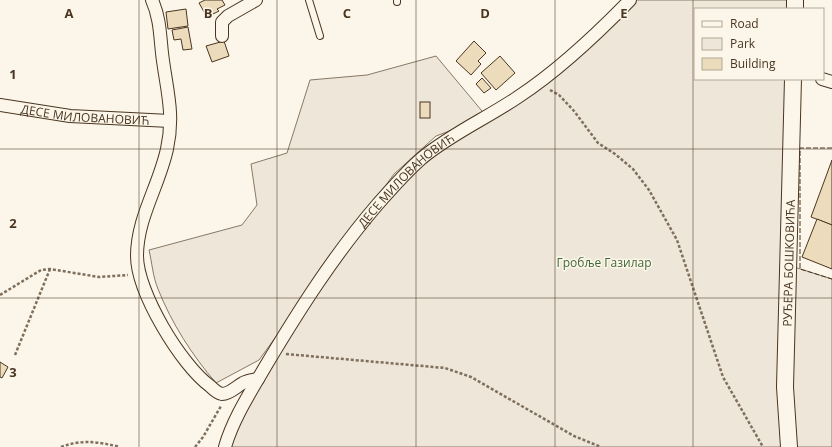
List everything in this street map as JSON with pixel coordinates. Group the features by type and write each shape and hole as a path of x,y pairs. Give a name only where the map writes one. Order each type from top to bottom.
{"main road":[{"name":"РУЂЕРА БОШКОВИЋА","path":"789,447 785,387 793,80"}],"street":[{"path":"152,0 156,10 161,35 162,52 171,101 167,149 141,223 138,242 139,272 159,317 182,357 205,383 223,394 228,393 244,382 258,379"},
{"path":"222,36 222,22 228,16 256,0"},
{"name":"ДЕСЕ МИЛОВАНОВИЋ","path":"225,447 229,434 258,379 312,292 342,248 406,174 421,159 448,139 499,110 538,83 587,42 630,0"},
{"name":"ДЕСЕ МИЛОВАНОВИЋ","path":"0,105 70,116 170,120"}],"lane":[{"path":"309,0 320,36"}],"path":[{"path":"538,83 559,95 574,111 598,143 615,154 633,169 649,190 677,240 723,377 763,447"},
{"path":"15,355 50,269"},
{"path":"0,296 29,276 41,270 50,269 99,277 139,272"},
{"path":"275,350 292,355 420,364 445,368 471,377 574,436 601,447"},
{"path":"195,447 223,403 223,394"},
{"path":"61,447 80,442 97,441 120,447"}],"green space":[{"name":"Гробље Газилар","path":"630,0 795,0 795,8 694,8 694,80 793,80 788,265 832,279 832,447 225,447 281,340 406,174 484,118 436,136 394,174 259,360 216,383 176,327 156,284 149,250 242,225 257,205 251,164 287,153 310,80 367,75 436,56 487,117 499,110"}],"building":[{"path":"205,0 222,0 225,5 217,9 219,11 207,17 199,3"},
{"path":"186,9 188,26 168,29 166,12"},
{"path":"188,27 192,49 183,50 181,39 174,40 172,30"},
{"path":"224,41 229,56 212,62 206,46"},
{"path":"474,41 486,53 478,61 481,64 471,75 456,61"},
{"path":"500,56 515,73 496,90 481,73"},
{"path":"482,78 491,88 484,93 476,84"},
{"path":"420,102 430,102 430,118 420,118"},
{"path":"832,160 832,225 811,217"},
{"path":"817,219 832,225 832,269 802,257"},
{"path":"0,362 8,367 2,378 0,377"}],"fence":[{"path":"832,148 800,148 800,269 832,279"}]}
